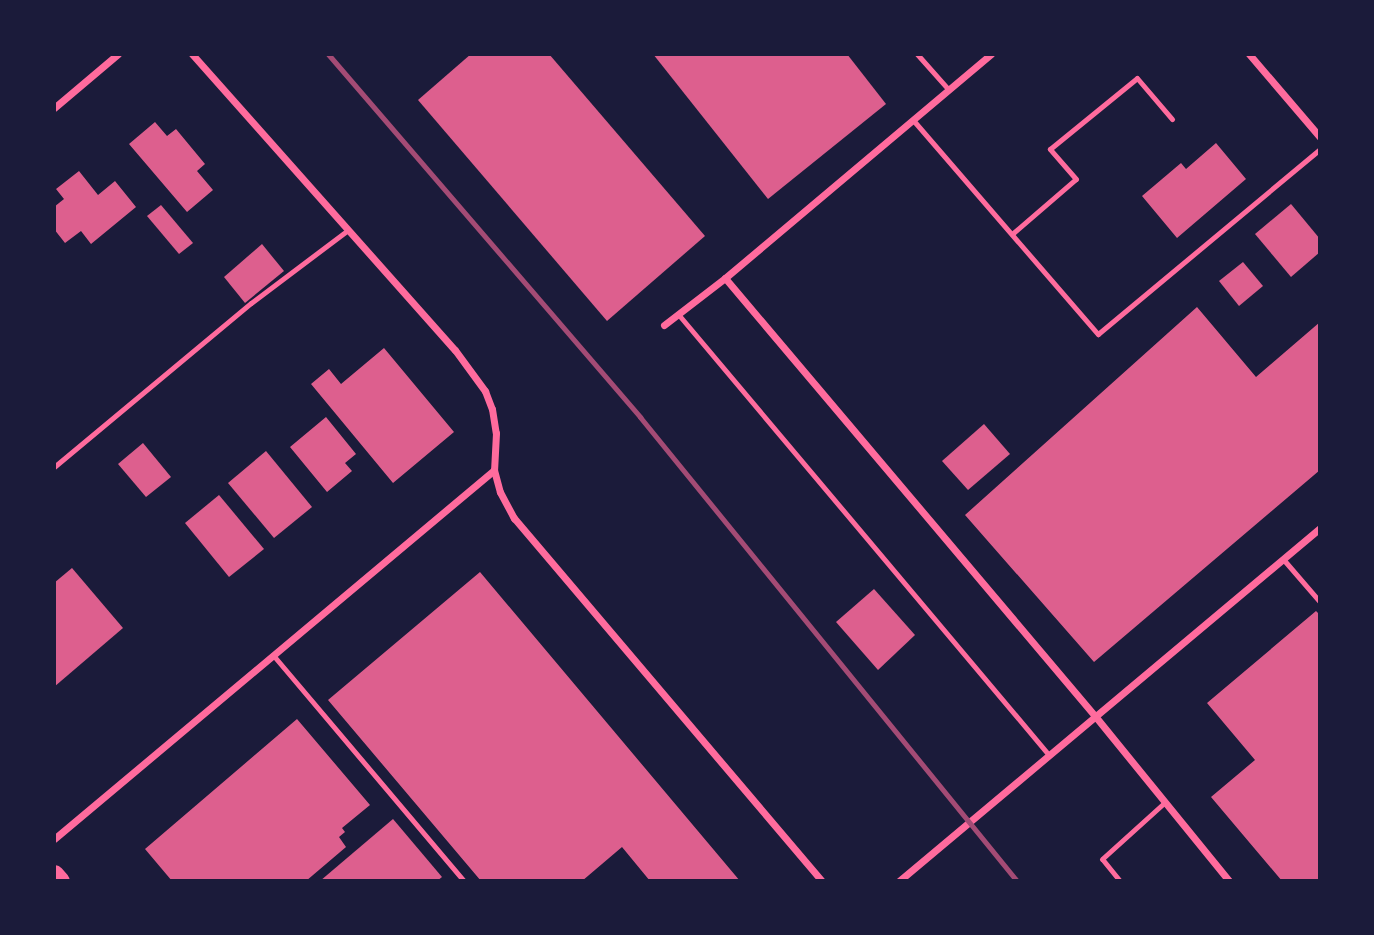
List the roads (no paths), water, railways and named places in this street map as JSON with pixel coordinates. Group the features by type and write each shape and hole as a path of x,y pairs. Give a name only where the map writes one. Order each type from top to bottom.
{"highway":[{"path":"54,874 60,881"}],"street":[{"path":"54,108 118,54"},
{"path":"192,54 455,350 485,391 496,433 494,470 500,492 514,518 822,881"},
{"path":"664,325 725,278 991,54"},
{"path":"1250,54 1320,137"},
{"path":"725,278 1095,716 1229,881"},
{"path":"54,839 494,470"},
{"path":"899,881 1320,528"}],"lane":[{"path":"917,54 948,90"},
{"path":"1012,234 1076,179 1050,149 1137,78 1172,119"},
{"path":"913,120 1098,334 1320,149"},
{"path":"54,467 251,303 348,230"},
{"path":"678,314 1049,755"},
{"path":"1283,559 1320,602"},
{"path":"273,655 463,880"},
{"path":"1120,881 1102,859 1165,802"}],"railway":[{"path":"328,54 640,417 1017,881"}]}
